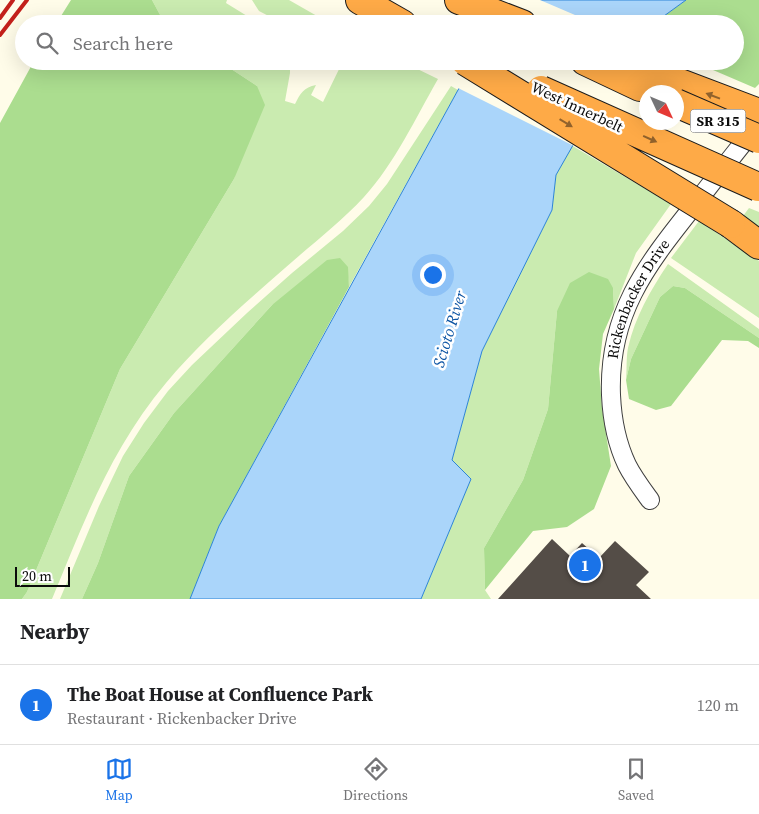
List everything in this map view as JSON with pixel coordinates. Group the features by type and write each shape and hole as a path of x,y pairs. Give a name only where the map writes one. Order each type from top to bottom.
{"highway":[{"path":"360,0 386,15"},
{"path":"457,0 488,15"},
{"path":"457,0 498,15"},
{"path":"480,70 731,224 759,245"},
{"name":"West Innerbelt","path":"497,70 625,129 759,187"},
{"path":"604,70 639,86"},
{"path":"646,70 759,113"},
{"name":"SR 315","path":"684,106 759,139"}],"street":[{"name":"Rickenbacker Drive","path":"650,500 627,465 617,434 612,406 610,371 616,337 640,277 672,232 759,123"}],"green space":[{"path":"71,0 152,0 160,15 62,15"},
{"path":"152,0 227,0 226,3 245,15 160,15"},
{"path":"252,0 289,0 315,15 267,15 259,11"},
{"path":"686,0 759,0 759,84 755,88 713,70 744,70 744,15 665,15"},
{"path":"29,70 233,70 257,86 265,105 234,179 120,369 27,592 22,599 0,599 0,123"},
{"path":"233,70 290,70 285,101 295,104 308,87 316,85 311,95 323,102 339,70 420,70 438,79 395,155 364,197 336,225 254,295 208,338 179,367 146,408 100,486 52,599 22,599 27,592 120,369 234,179 257,86"},
{"path":"451,86 458,90 349,287 347,267 272,305 174,413 129,476 98,563 82,599 60,599 99,506 123,456 144,423 168,391 192,365 247,313 343,231 369,206 387,184"},
{"path":"571,145 671,204 636,253 614,309 613,288 557,311 548,409 523,480 484,548 485,590 491,599 421,599 471,479 452,460 482,351 552,210 556,175"},
{"path":"749,208 759,212 759,227 743,216"},
{"path":"699,221 759,261 759,318 671,258"},
{"path":"340,258 348,267 349,287 219,526 190,599 82,599 98,563 129,476 174,413 272,305 327,260"},
{"path":"668,264 759,329 759,338 685,288 673,286 660,297 631,359 626,380 627,352 631,337 649,294"},
{"path":"589,272 608,279 613,288 614,309 603,334 599,369 602,408 611,466 594,509 567,527 533,531 485,590 484,548 523,480 548,409 557,311 570,283"},
{"path":"673,286 685,288 759,338 759,348 748,341 722,340 671,406 656,410 629,399 626,380 631,359 660,297"}],"water":[{"path":"518,0 686,0 665,15 508,15"},
{"name":"Scioto River","path":"471,70 616,70 556,175 552,210 482,351 452,460 471,479 421,599 190,599 219,526 458,90"}],"pier":[{"path":"515,0 540,0 575,15 506,15"},
{"path":"468,70 618,70 574,146 456,87"}],"building":[{"path":"552,539 570,556 582,543 599,558 615,541 649,572 636,585 651,599 498,599"}],"railway":[{"path":"0,18 13,0"},
{"path":"15,15 27,0"},
{"path":"0,35 15,16"}],"place":[{"name":"The Boat House at Confluence Park","path":"585,565"}]}
